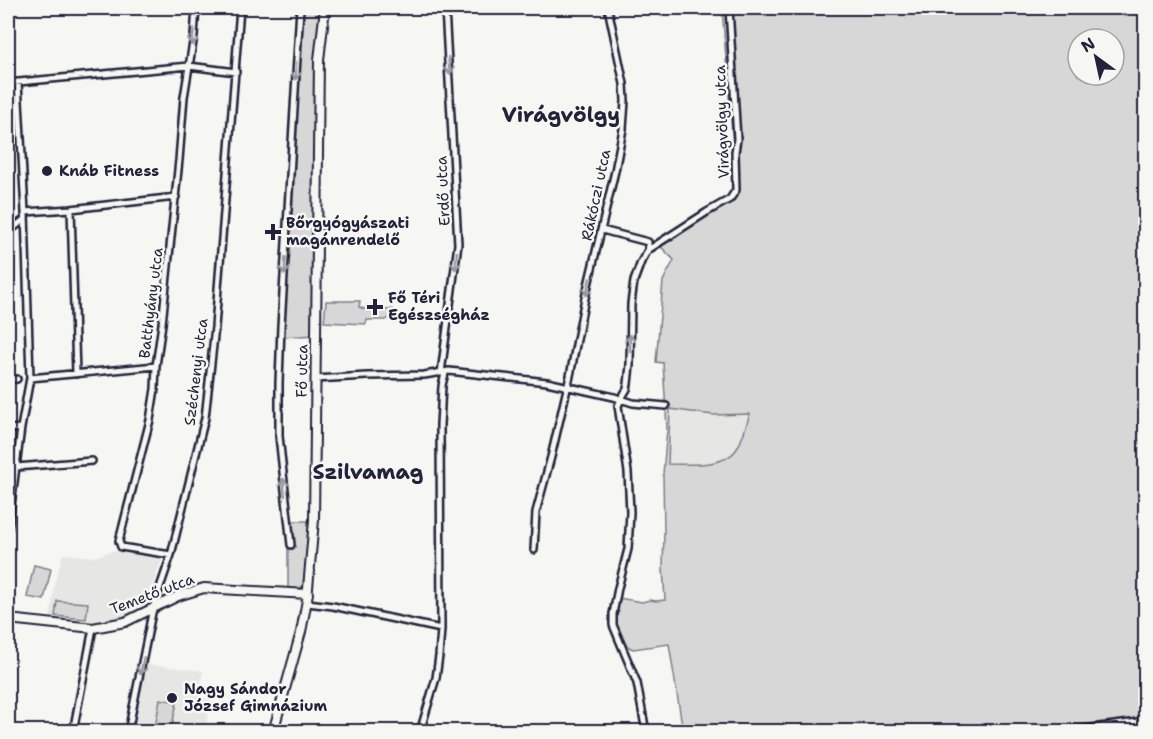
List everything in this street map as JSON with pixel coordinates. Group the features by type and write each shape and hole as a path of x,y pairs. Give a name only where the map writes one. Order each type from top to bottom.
{"main road":[{"name":"Fő utca","path":"273,732 301,632 307,598 314,520 319,60 325,8"},
{"name":"Temető utca","path":"8,619 93,628 125,622 178,596 204,588 307,598"}],"street":[{"name":"Batthyány utca","path":"171,555 121,547 119,541 150,420 155,389 176,197 184,97 196,8"},
{"name":"Széchenyi utca","path":"128,732 153,608 171,555 205,418 240,8"},
{"name":"Fő utca","path":"291,545 279,436 279,382 300,8"},
{"name":"Erdő utca","path":"440,373 458,244 446,8"},
{"name":"Rákóczi utca","path":"534,550 537,512 623,129 624,84 609,8"},
{"name":"Virágvölgy utca","path":"648,250 728,201 736,190 737,139 729,8"},
{"path":"8,83 189,66 236,72"},
{"path":"8,529 30,378 18,82"},
{"path":"25,212 176,197"},
{"path":"71,208 76,374"},
{"path":"8,232 25,219"},
{"path":"14,228 25,229"},
{"path":"602,230 648,242 648,250 634,281 629,374 627,389 618,406 628,472 630,512 628,549 613,614 613,624 637,683 646,732"},
{"path":"30,378 156,366"},
{"path":"315,379 440,373 530,380 567,386 633,403 666,406"},
{"path":"420,732 440,656 442,383 437,378 440,373"},
{"path":"8,380 17,379"},
{"path":"8,429 21,428"},
{"path":"16,467 92,461"},
{"path":"307,598 333,606 441,629"},
{"path":"73,732 93,628"},
{"path":"1062,731 1146,721"}],"shaded area":[{"path":"300,8 325,8 319,60 317,335 281,337"},
{"path":"722,8 1145,8 1145,718 1044,732 683,731 669,644 633,649 624,642 615,624 617,623 616,615 619,612 617,609 619,598 642,602 665,600 663,474 667,429 663,363 656,362 663,281 674,260 658,244 734,195 735,170","holes":["670,409 713,415 750,414 736,450 723,460 705,464 668,464"]},
{"path":"326,301 360,301 359,307 369,311 393,309 393,315 386,320 367,320 366,324 324,322"},
{"path":"670,409 713,415 751,413 737,449 731,456 717,463 668,465"},
{"path":"292,521 308,521 306,578 304,586 298,589 288,589 288,545 293,543"},
{"path":"112,551 163,556 145,606 126,616 87,623 50,620 55,581 63,554 94,557"},
{"path":"34,565 51,569 44,600 27,597"},
{"path":"57,601 88,603 86,619 55,616"},
{"name":"Nagy Sándor József Gimnázium","path":"145,664 203,671 199,697 211,699 205,731 161,732 132,729"},
{"path":"160,699 177,702 171,731 155,728"}],"place":[{"name":"Knáb Fitness","path":"47,171"},
{"name":"Bőrgyógyászati magánrendelő","path":"273,232"},
{"name":"Fő Téri Egészségház","path":"375,307"},
{"name":"Nagy Sándor József Gimnázium","path":"172,698"}],"district":[{"name":"Virágvölgy","path":"561,115"},
{"name":"Szilvamag","path":"368,472"}]}
